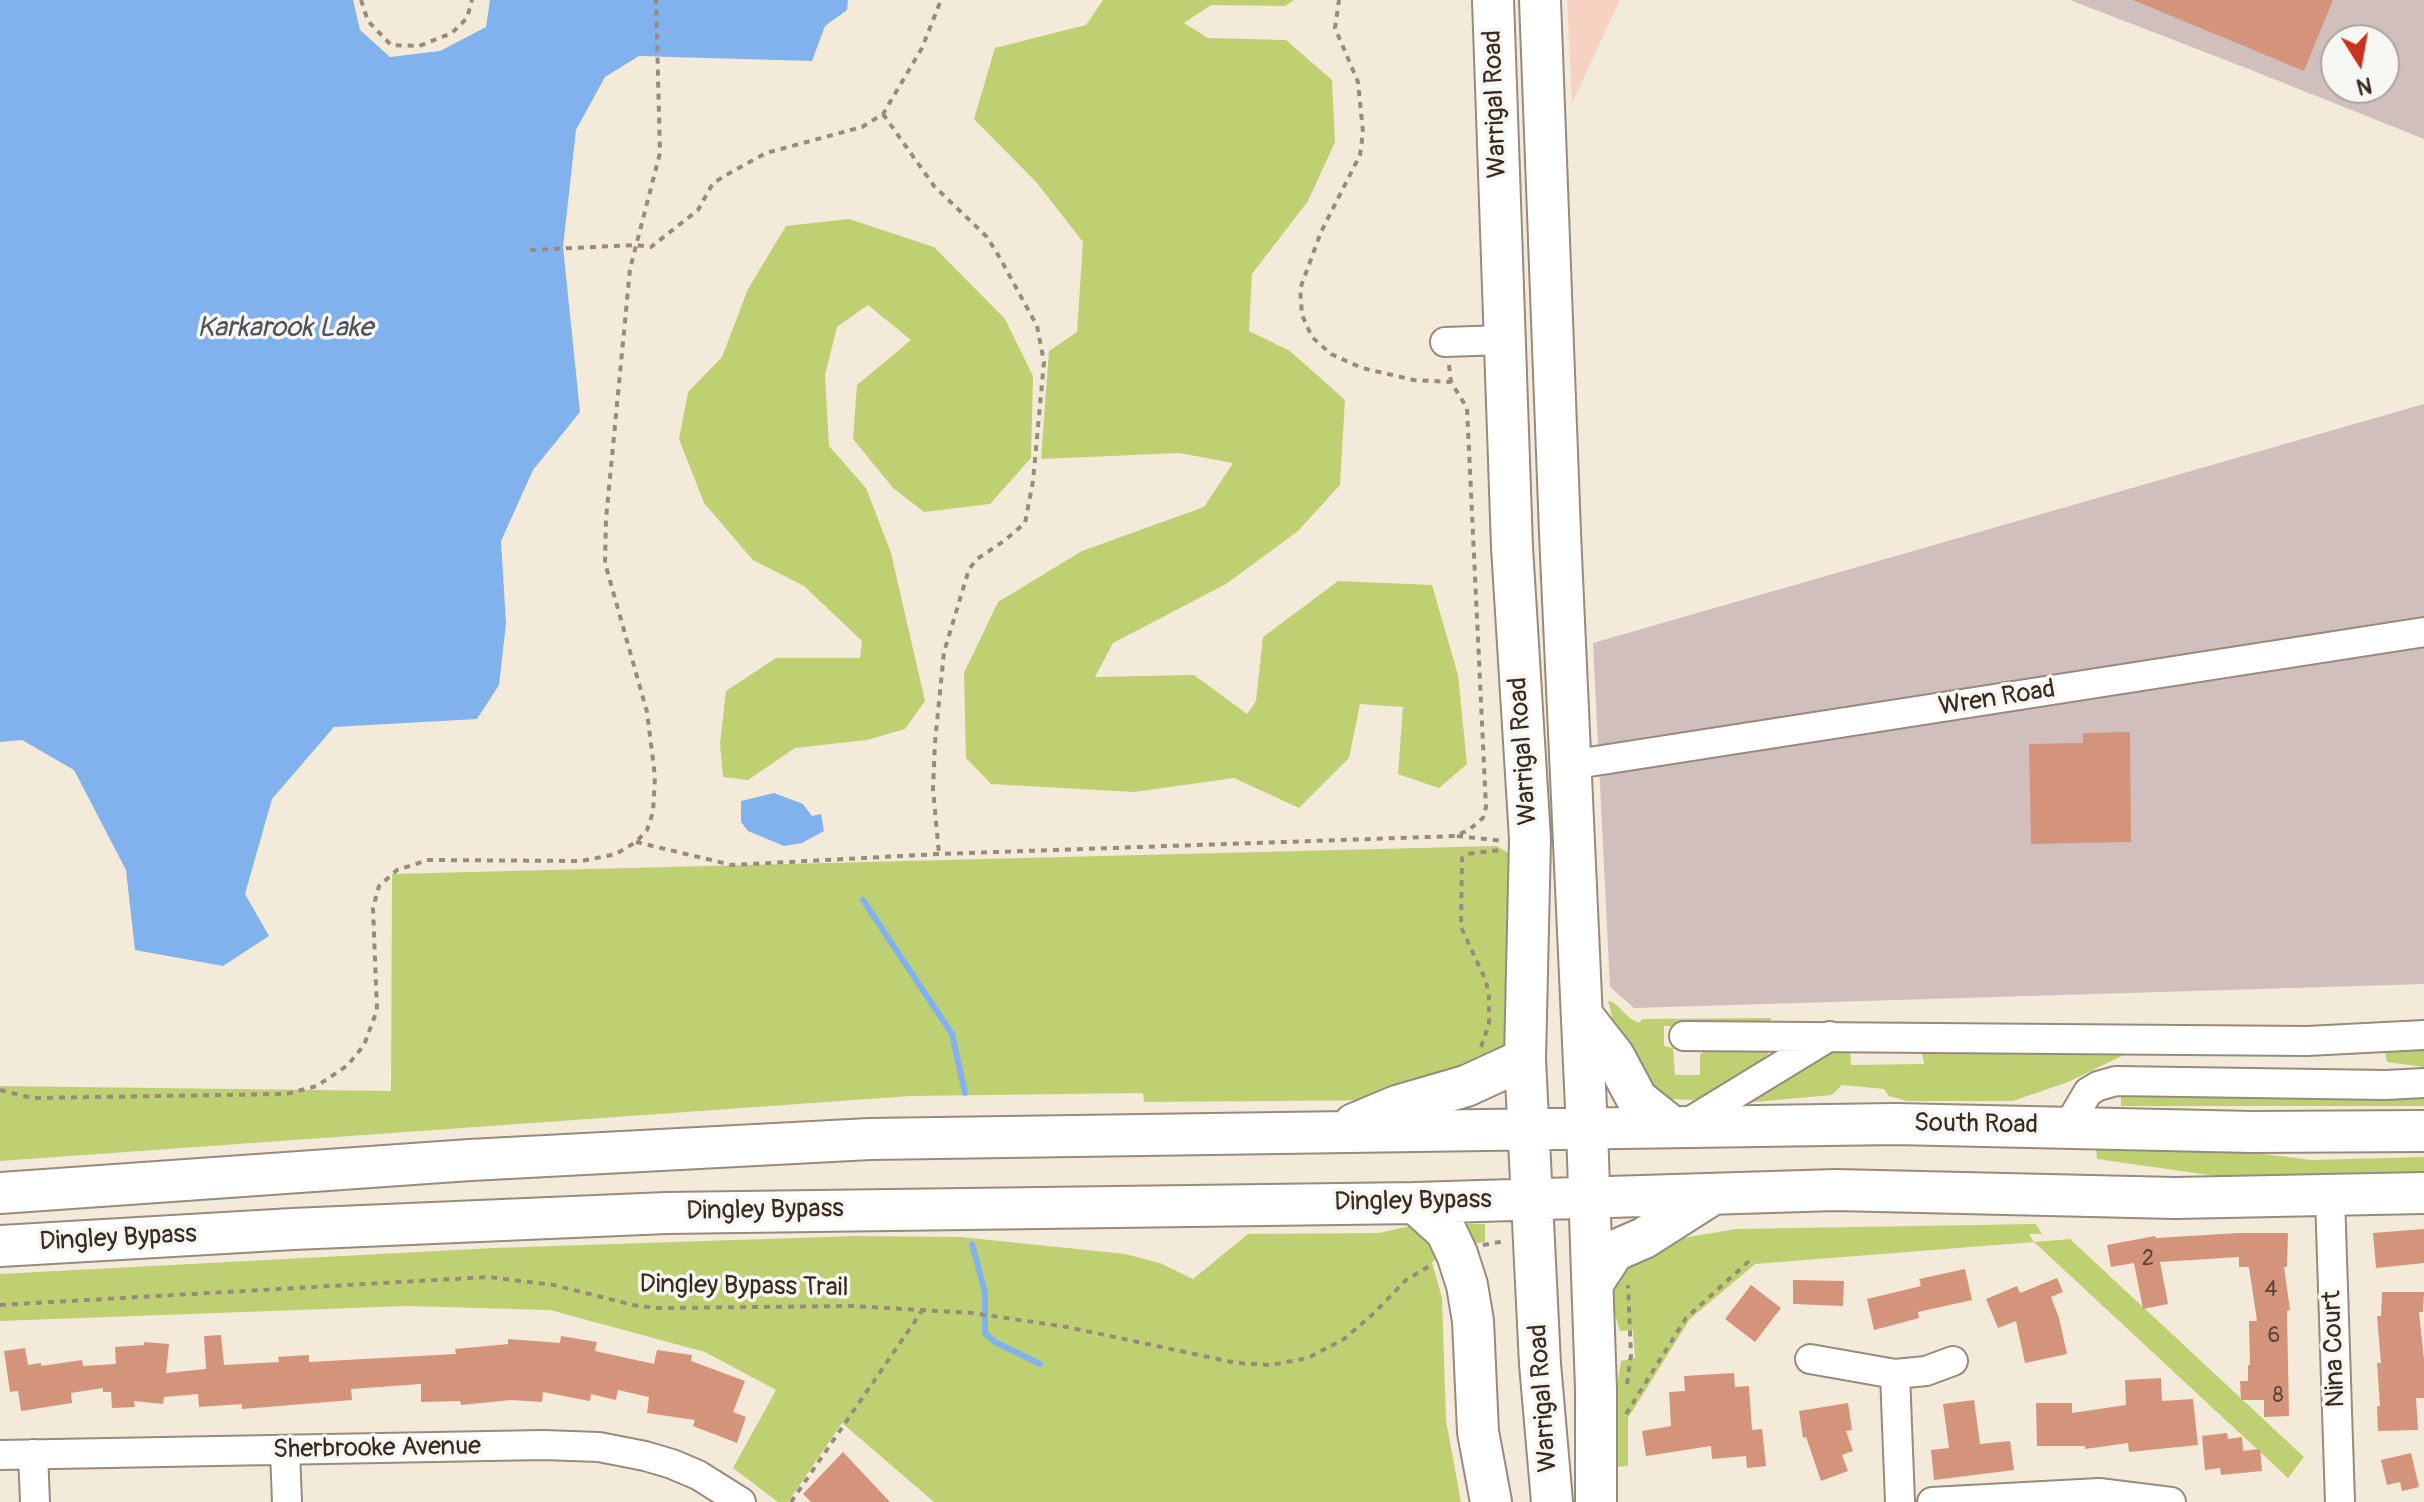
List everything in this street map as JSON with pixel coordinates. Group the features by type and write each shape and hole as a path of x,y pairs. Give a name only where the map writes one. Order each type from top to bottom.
{"highway":[{"name":"Warrigal Road","path":"1493,0 1512,547 1516,840 1542,1407 1552,1502"},
{"name":"Warrigal Road","path":"1540,0 1593,1283 1596,1502"},
{"path":"1582,1015 1614,1056 1637,1099 1676,1127"},
{"path":"1332,1133 1397,1106 1466,1086 1525,1059"},
{"name":"South Road","path":"1529,1130 1895,1124 2252,1132 2424,1131"},
{"name":"Dingley Bypass","path":"0,1193 401,1164 797,1142 1161,1133 1529,1130"},
{"path":"1532,1199 1836,1190 2144,1198 2424,1193"},
{"path":"1593,1283 1614,1251 1644,1238 1713,1194"},
{"name":"Dingley Bypass","path":"0,1246 309,1228 666,1213 1532,1199"},
{"path":"1415,1203 1446,1231 1467,1285 1473,1321 1479,1442 1491,1502"}],"street":[{"path":"1445,342 1504,340"},
{"name":"Wren Road","path":"1570,765 2424,632"},
{"path":"1684,1036 2307,1041 2424,1035"},
{"path":"1676,1127 1830,1036"},
{"path":"2068,1126 2088,1092 2116,1081 2424,1083"},
{"name":"Nina Court","path":"2330,1197 2340,1502"},
{"path":"1810,1359 1895,1374 1926,1371 1953,1361"},
{"path":"1895,1374 1900,1502"},
{"name":"Sherbrooke Avenue","path":"0,1455 543,1445 599,1447 672,1464 698,1475 741,1502"},
{"path":"285,1451 287,1502"},
{"path":"33,1454 35,1502"},
{"path":"1932,1502 2099,1493 2171,1502"}],"path":[{"path":"361,0 368,21 391,45 419,46 452,33 467,18 472,0"},
{"path":"0,1090 32,1098 64,1098 286,1094 317,1086 348,1065 364,1045 377,1010 373,908 379,886 397,870 428,860 582,861 616,854 636,842 647,830 653,812 655,776 647,712 605,563 606,519 630,269 660,153 656,0"},
{"path":"530,250 651,247 698,210 713,183 735,170 766,153 862,127 883,114 922,48 941,0"},
{"path":"1339,0 1335,28 1358,82 1363,132 1360,155 1321,232 1300,289 1302,315 1312,337 1331,354 1362,368 1414,380 1451,382 1467,408 1486,807 1483,818 1456,836"},
{"path":"883,114 925,174 987,237 1037,326 1044,374 1033,481 1025,523 1011,537 977,559 969,569 944,652 933,789 939,854"},
{"path":"636,842 732,865 939,854 1456,836 1516,840"},
{"path":"1479,1055 1489,1024 1489,997 1486,981 1461,927 1462,858 1467,854 1501,849 1516,840"},
{"path":"1623,1419 1686,1318 1749,1261"},
{"name":"Dingley Bypass Trail","path":"0,1305 488,1277 554,1285 656,1308 821,1306 972,1313 1113,1336 1237,1363 1271,1365 1308,1358 1344,1339 1406,1280 1438,1262"},
{"path":"791,1502 922,1311"}],"shaded area":[{"path":"1567,0 1620,0 1572,103"},
{"path":"2070,0 2424,0 2424,139 2336,104 2400,104 2400,24 2320,24 2320,98"},
{"path":"2424,404 2424,984 1634,1008 1610,987 1593,643"}],"green space":[{"path":"1103,0 1294,0 1285,6 1211,5 1184,23 1208,38 1286,40 1332,80 1335,142 1308,201 1252,274 1249,331 1290,351 1345,400 1340,485 1298,531 1226,584 1113,643 1095,677 1194,675 1247,714 1256,701 1263,637 1338,581 1432,585 1458,675 1467,764 1439,788 1398,774 1403,707 1360,704 1349,758 1299,808 1234,778 1134,792 991,784 966,758 964,673 998,602 1082,551 1204,507 1233,463 1179,453 1041,459 1049,351 1077,332 1083,242 1037,183 974,119 995,48 1086,25"},
{"path":"849,219 934,247 1005,319 1033,376 1031,458 990,504 924,512 893,488 853,439 857,385 911,340 868,305 837,327 825,375 829,446 866,488 891,553 925,701 905,729 867,740 795,748 748,780 723,777 720,744 726,691 776,658 860,658 862,641 804,586 753,560 704,503 679,439 688,392 722,357 748,289 786,226"},
{"path":"1497,846 1510,854 1505,1031 1510,1031 1506,1049 1390,1100 1144,1102 1143,1093 910,1096 0,1161 0,1086 391,1091 392,874"},
{"path":"1608,1001 1639,1023 1642,1019 1771,1018 1771,1025 1664,1026 1664,1046 1673,1048 1675,1075 1700,1075 1700,1055 1704,1051 1767,1045 1766,1061 1705,1097 1669,1099 1633,1070 1618,1039"},
{"path":"2424,1045 2424,1067 2387,1062 2385,1052"},
{"path":"1850,1046 1851,1065 1924,1064 1921,1049 2128,1053 2068,1082 2013,1101 1907,1101 1889,1096 1884,1089 1842,1085 1832,1095 1743,1103 1828,1050"},
{"path":"2424,1095 2424,1106 2121,1106 2121,1096"},
{"path":"2096,1149 2241,1151 2311,1160 2424,1157 2424,1175 2230,1178 2097,1159"},
{"path":"1459,1224 1485,1224 1485,1242 1466,1245"},
{"path":"2036,1224 2042,1234 2029,1234 2034,1242 1755,1264 1690,1319 1628,1418 1628,1466 1611,1467 1614,1405 1621,1361 1635,1358 1633,1330 1620,1331 1611,1301 1612,1270 1665,1241 1736,1229"},
{"path":"1410,1226 1423,1230 1447,1253 1432,1262 1442,1298 1446,1420 1461,1502 934,1502 842,1423 788,1502 778,1502 733,1468 776,1390 705,1352 550,1310 406,1306 0,1321 0,1274 494,1248 855,1236 961,1237 1125,1254 1160,1263 1193,1279 1248,1234 1379,1233"},
{"path":"2070,1239 2304,1457 2288,1478 2034,1242"}],"water":[{"name":"Karkarook Lake","path":"0,0 353,0 360,30 390,57 440,51 486,27 490,0 848,0 847,10 825,26 812,61 639,56 605,77 576,130 563,247 580,412 533,470 501,541 506,623 499,685 477,719 334,727 272,799 245,894 269,936 223,966 135,950 126,870 74,770 22,740 0,742"},
{"path":"774,793 803,804 812,816 821,814 824,831 802,843 784,846 748,831 741,822 741,801"}],"building":[{"path":"2133,0 2333,0 2323,24 2320,24 2320,32 2304,71"},
{"path":"2130,732 2131,842 2031,844 2029,744 2083,743 2083,733"},
{"path":"2424,1229 2424,1263 2376,1268 2373,1233"},
{"path":"2288,1233 2287,1267 2284,1267 2290,1310 2287,1311 2289,1416 2264,1417 2264,1400 2241,1400 2240,1381 2248,1381 2250,1365 2249,1321 2257,1321 2249,1267 2239,1267 2239,1257 2160,1262 2168,1304 2143,1309 2134,1263 2111,1267 2107,1245 2155,1236"},
{"path":"1965,1269 1972,1300 1918,1312 1919,1318 1874,1330 1867,1299 1921,1286 1919,1279"},
{"path":"2057,1278 2063,1292 2051,1297 2067,1354 2025,1363 2016,1321 1998,1328 1986,1299 2017,1286 2020,1293"},
{"path":"1793,1280 1844,1281 1843,1306 1793,1304"},
{"path":"1751,1285 1781,1308 1755,1342 1725,1319"},
{"path":"2382,1292 2424,1292 2423,1312 2419,1312 2424,1398 2416,1398 2418,1430 2378,1431 2377,1363 2381,1363 2377,1316 2381,1316"},
{"path":"221,1335 224,1365 279,1362 278,1357 309,1355 309,1362 456,1354 455,1349 508,1344 508,1339 560,1343 561,1336 597,1342 595,1351 654,1364 657,1350 692,1355 691,1361 745,1381 733,1412 746,1417 737,1443 693,1426 695,1420 647,1413 649,1397 618,1390 616,1400 591,1394 590,1401 543,1392 542,1402 511,1400 461,1405 460,1401 421,1402 421,1384 351,1389 352,1400 242,1409 242,1404 199,1407 198,1394 164,1397 163,1404 134,1401 135,1407 112,1408 111,1392 103,1392 103,1388 71,1393 72,1403 21,1411 18,1391 10,1392 4,1351 25,1348 28,1365 82,1360 83,1366 116,1364 115,1347 144,1345 144,1342 169,1344 166,1373 206,1369 204,1336"},
{"path":"1734,1373 1735,1387 1749,1386 1752,1430 1762,1429 1766,1466 1747,1468 1746,1456 1712,1459 1711,1446 1646,1456 1642,1431 1671,1426 1669,1392 1685,1391 1684,1376"},
{"path":"2161,1378 2162,1401 2193,1399 2198,1445 2129,1452 2128,1443 2085,1449 2085,1446 2037,1446 2036,1403 2072,1403 2072,1413 2126,1405 2125,1380"},
{"path":"1974,1400 1980,1444 2010,1441 2014,1470 1934,1480 1931,1450 1949,1448 1943,1404"},
{"path":"1848,1403 1852,1430 1846,1431 1853,1451 1842,1455 1848,1471 1821,1481 1806,1437 1803,1438 1799,1411"},
{"path":"2227,1433 2228,1439 2242,1437 2243,1451 2260,1449 2262,1471 2221,1475 2220,1468 2205,1470 2202,1436"},
{"path":"843,1452 890,1502 811,1502 803,1494"},
{"path":"2411,1453 2419,1487 2402,1491 2400,1482 2387,1485 2381,1460"}],"waterway":[{"path":"863,900 952,1034 965,1093"},
{"path":"972,1244 985,1292 985,1333 995,1342 1040,1364"}]}
